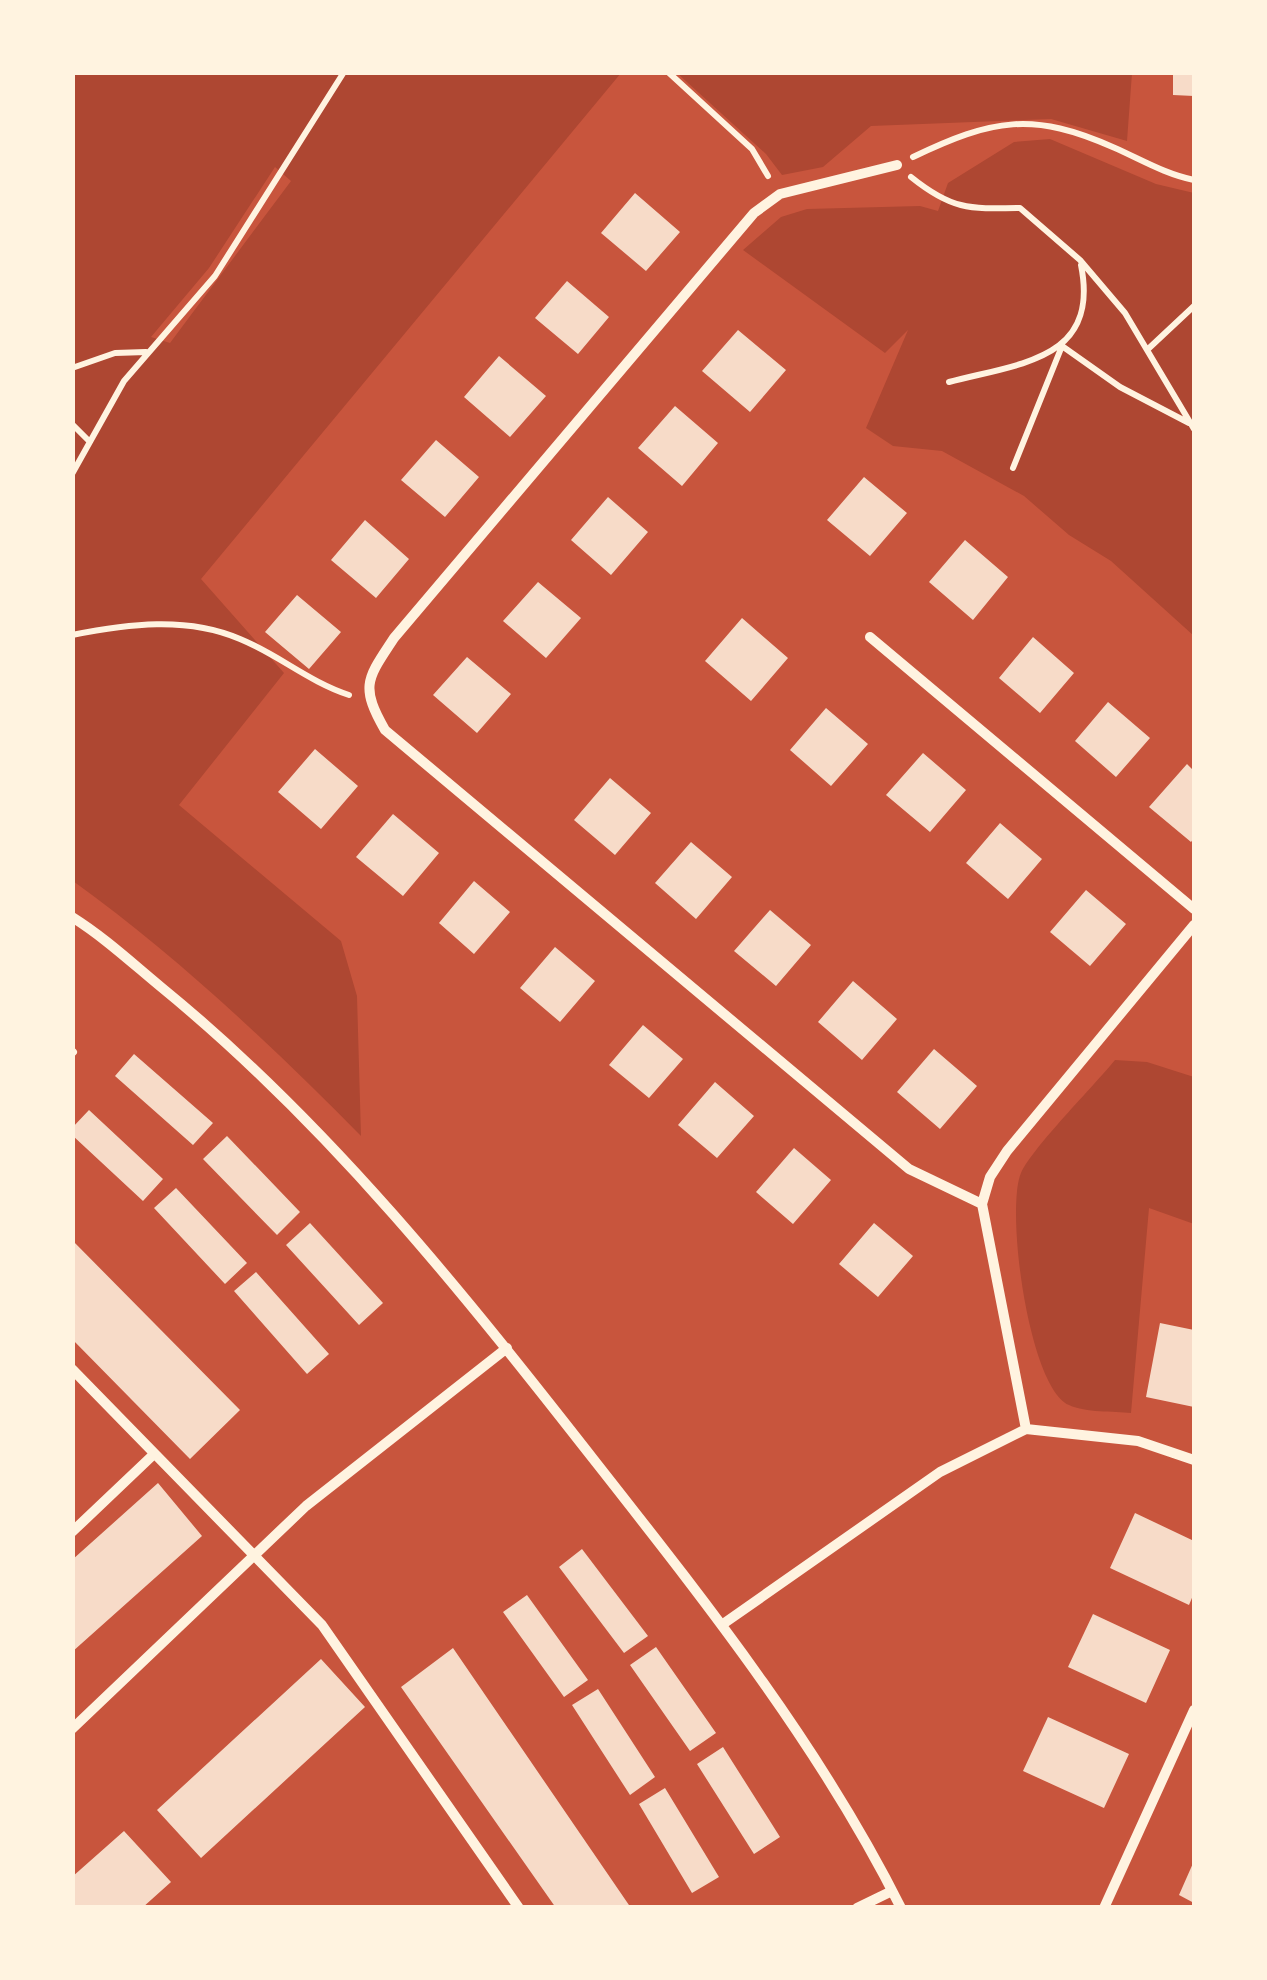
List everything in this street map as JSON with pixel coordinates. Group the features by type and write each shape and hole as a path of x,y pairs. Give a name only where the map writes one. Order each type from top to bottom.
{"street":[{"path":"897,164 780,194 754,213 394,638 368,680 369,702 385,730 909,1169 982,1204"},
{"path":"870,637 1194,909"},
{"path":"72,916 232,1045 390,1210 507,1348 723,1624 900,1908"},
{"path":"1026,1428 982,1204 990,1177 1007,1150 1194,925"},
{"path":"72,1729 306,1506 507,1348"},
{"path":"72,1369 257,1554 322,1625 519,1908"},
{"path":"723,1624 940,1472 1026,1428 1138,1441 1194,1460"},
{"path":"72,1532 154,1454"},
{"path":"1104,1908 1194,1710"},
{"path":"857,1908 892,1891"}],"path":[{"path":"72,474 124,381 215,276 344,72"},
{"path":"668,72 752,149 780,194"},
{"path":"1192,426 1125,314 1080,260 1020,208 966,209 941,202 897,164 963,133 995,124 1058,126 1169,175 1194,180"},
{"path":"1013,468 1062,346 1082,323 1086,292 1080,260"},
{"path":"1146,350 1194,306"},
{"path":"949,382 1062,346"},
{"path":"1062,346 1120,387 1192,426"},
{"path":"72,368 115,353 147,352"},
{"path":"72,424 90,441"},
{"path":"72,634 124,624 172,624 237,637 316,684 369,702"}],"shaded area":[{"path":"73,73 621,73 201,579 284,673 179,805 341,941 357,996 361,1136 222,1002 73,881","holes":["275,167 291,181 170,343 151,337 209,268"]},
{"path":"677,73 1132,73 1127,141 1051,119 871,126 823,167 782,175 766,154"},
{"path":"1050,139 1156,184 1194,193 1194,636 1111,561 1069,535 1024,496 942,451 893,446 866,428 908,330 885,353 743,250 781,217 807,209 920,206 938,211 948,183 1014,142"},
{"path":"1115,1060 1147,1062 1194,1077 1194,1224 1149,1208 1131,1413 1076,1408 1055,1392 1032,1334 1016,1222 1021,1173 1050,1133"}],"building":[{"path":"1173,72 1194,72 1194,96 1173,95"},
{"path":"635,193 680,232 646,271 601,233"},
{"path":"567,281 609,317 578,354 535,318"},
{"path":"738,330 786,370 750,412 702,371"},
{"path":"499,356 546,396 510,437 464,397"},
{"path":"675,406 718,443 682,486 638,448"},
{"path":"436,440 479,477 445,517 401,480"},
{"path":"864,477 907,513 870,556 827,520"},
{"path":"608,497 648,532 611,575 571,540"},
{"path":"365,520 409,559 376,598 331,560"},
{"path":"965,540 1008,577 973,620 929,582"},
{"path":"538,582 581,618 546,658 503,621"},
{"path":"297,595 341,632 309,669 265,632"},
{"path":"742,618 788,658 751,701 705,661"},
{"path":"1033,637 1074,673 1040,713 999,678"},
{"path":"467,657 511,694 477,733 433,695"},
{"path":"1108,702 1150,738 1116,777 1075,741"},
{"path":"826,708 868,744 831,786 790,750"},
{"path":"315,749 358,786 321,829 278,792"},
{"path":"923,753 966,790 930,832 886,795"},
{"path":"1187,764 1194,771 1191,842 1149,807"},
{"path":"610,778 651,813 615,855 574,820"},
{"path":"393,814 439,853 403,896 356,857"},
{"path":"1000,823 1042,859 1008,899 966,863"},
{"path":"691,842 732,877 696,919 655,883"},
{"path":"474,881 510,912 474,954 439,923"},
{"path":"1086,890 1126,924 1090,966 1050,932"},
{"path":"770,910 811,945 776,986 734,951"},
{"path":"555,947 595,981 560,1022 520,988"},
{"path":"853,981 897,1019 862,1060 818,1022"},
{"path":"643,1025 683,1059 649,1098 609,1065"},
{"path":"934,1049 977,1086 940,1129 897,1092"},
{"path":"134,1054 213,1123 193,1145 115,1076"},
{"path":"715,1082 754,1116 717,1158 678,1125"},
{"path":"89,1110 163,1179 143,1201 72,1135 72,1128"},
{"path":"227,1136 300,1212 277,1235 203,1159"},
{"path":"794,1148 831,1180 793,1224 756,1192"},
{"path":"176,1188 247,1263 225,1284 154,1208"},
{"path":"310,1223 383,1303 359,1325 286,1245"},
{"path":"874,1223 913,1256 878,1297 839,1264"},
{"path":"72,1240 240,1410 190,1459 72,1339"},
{"path":"256,1272 329,1354 307,1374 234,1291"},
{"path":"1160,1323 1194,1330 1194,1407 1146,1397"},
{"path":"158,1483 202,1536 72,1652 72,1560"},
{"path":"1135,1513 1194,1541 1194,1593 1189,1605 1110,1568"},
{"path":"582,1549 648,1636 624,1653 559,1567"},
{"path":"527,1595 588,1680 564,1697 503,1612"},
{"path":"1093,1614 1170,1650 1146,1703 1068,1667"},
{"path":"656,1647 716,1733 690,1751 630,1665"},
{"path":"453,1648 631,1908 556,1908 401,1687"},
{"path":"321,1659 365,1707 201,1858 157,1810"},
{"path":"598,1689 655,1777 630,1795 572,1705"},
{"path":"1048,1717 1129,1754 1104,1808 1023,1771"},
{"path":"723,1747 780,1837 754,1854 697,1764"},
{"path":"665,1788 719,1877 692,1893 639,1804"},
{"path":"124,1831 171,1882 142,1908 72,1908 72,1877"},
{"path":"1194,1861 1194,1903 1179,1895"}]}
